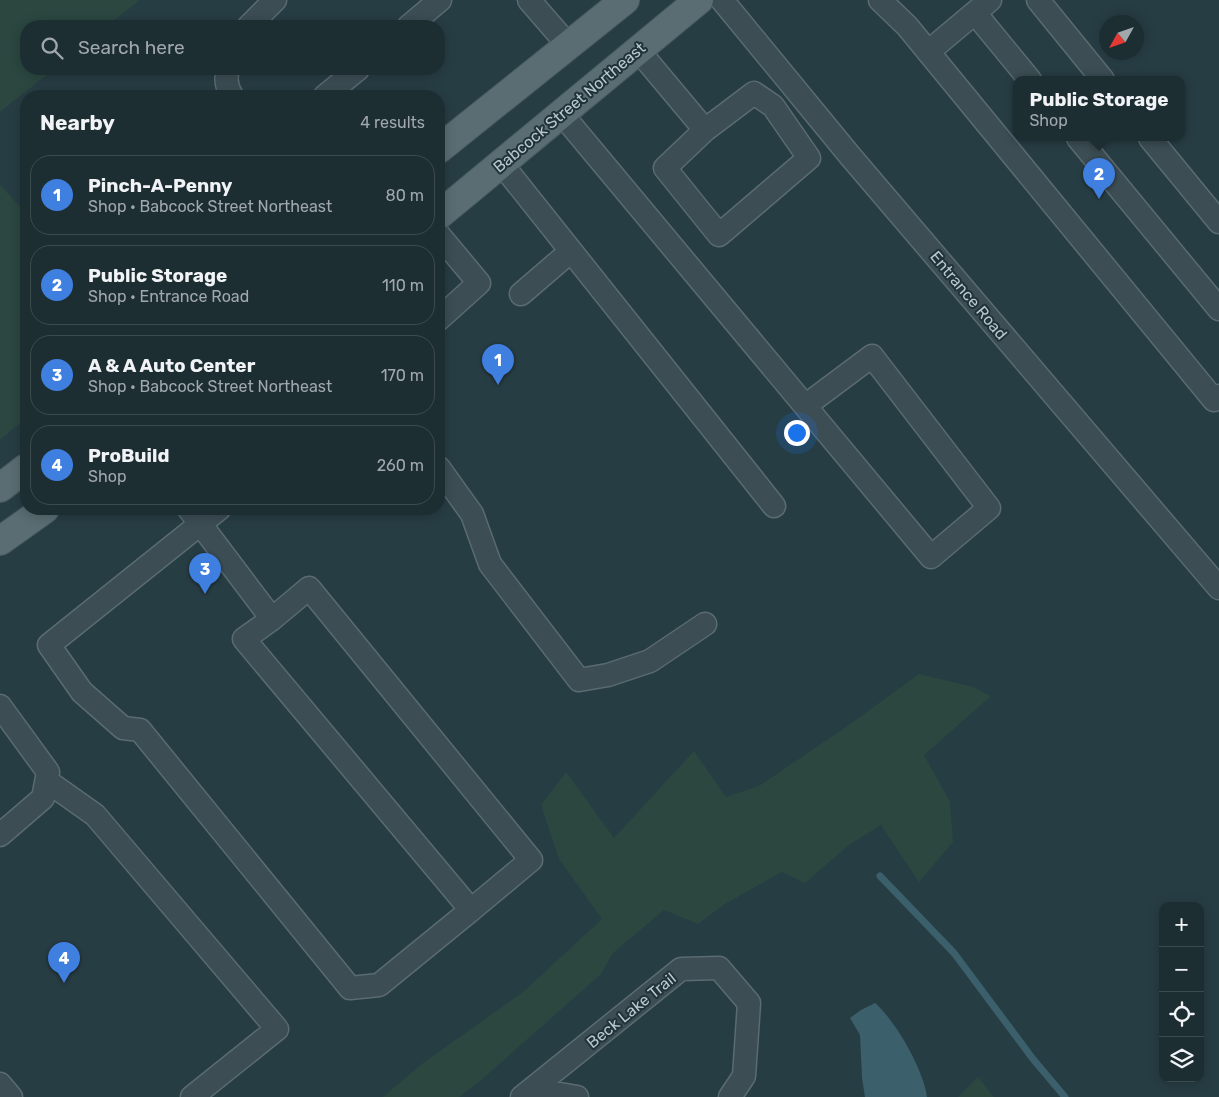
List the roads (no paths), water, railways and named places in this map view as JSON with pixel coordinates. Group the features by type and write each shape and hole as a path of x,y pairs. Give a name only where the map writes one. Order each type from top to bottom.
{"main road":[{"name":"Babcock Street Northeast","path":"445,210 699,0"},
{"path":"445,144 568,45 613,4"},
{"path":"0,488 20,473"},
{"path":"0,541 37,515"}],"street":[{"path":"255,20 275,0"},
{"path":"416,20 440,0"},
{"path":"529,0 568,45"},
{"name":"Entrance Road","path":"722,0 846,151 1219,588"},
{"path":"880,0 907,26 1214,400 1219,396"},
{"path":"1038,0 1100,76"},
{"path":"928,52 982,6 1027,76"},
{"path":"638,50 705,130"},
{"path":"226,75 228,90"},
{"path":"332,90 351,75"},
{"path":"754,93 772,106 809,158 719,235 665,168 705,130 754,93"},
{"path":"562,114 805,406 931,557 989,508 872,356 805,406"},
{"path":"1080,141 1219,309"},
{"path":"1152,141 1219,222"},
{"path":"501,163 774,506"},
{"path":"445,242 479,283 445,314"},
{"path":"521,294 570,251"},
{"path":"445,476 472,514 490,564 578,680 608,675 650,661 705,624"},
{"path":"272,619 195,516 49,645 82,692 123,728 140,730 350,988 379,985 471,910 531,860 309,588 272,619 244,639 471,910"},
{"path":"0,706 48,772 43,798 0,835"},
{"path":"46,780 95,815 277,1029 192,1097"},
{"name":"Beck Lake Trail","path":"527,1093 681,969 719,968 749,1003 744,1076 730,1097"},
{"path":"0,1084 11,1097"},
{"name":"Beck Lake Trail","path":"527,1093 577,1097"}],"water":[{"path":"875,1003 892,1022 908,1047 921,1074 927,1097 865,1097 860,1035 850,1018"}],"waterway":[{"path":"880,876 954,953 1033,1059 1065,1097"}],"place":[{"name":"Public Storage","path":"1099,199"},
{"name":"Pinch-A-Penny","path":"498,385"},
{"name":"A & A Auto Center","path":"205,594"},
{"name":"ProBuild","path":"64,983"}]}
